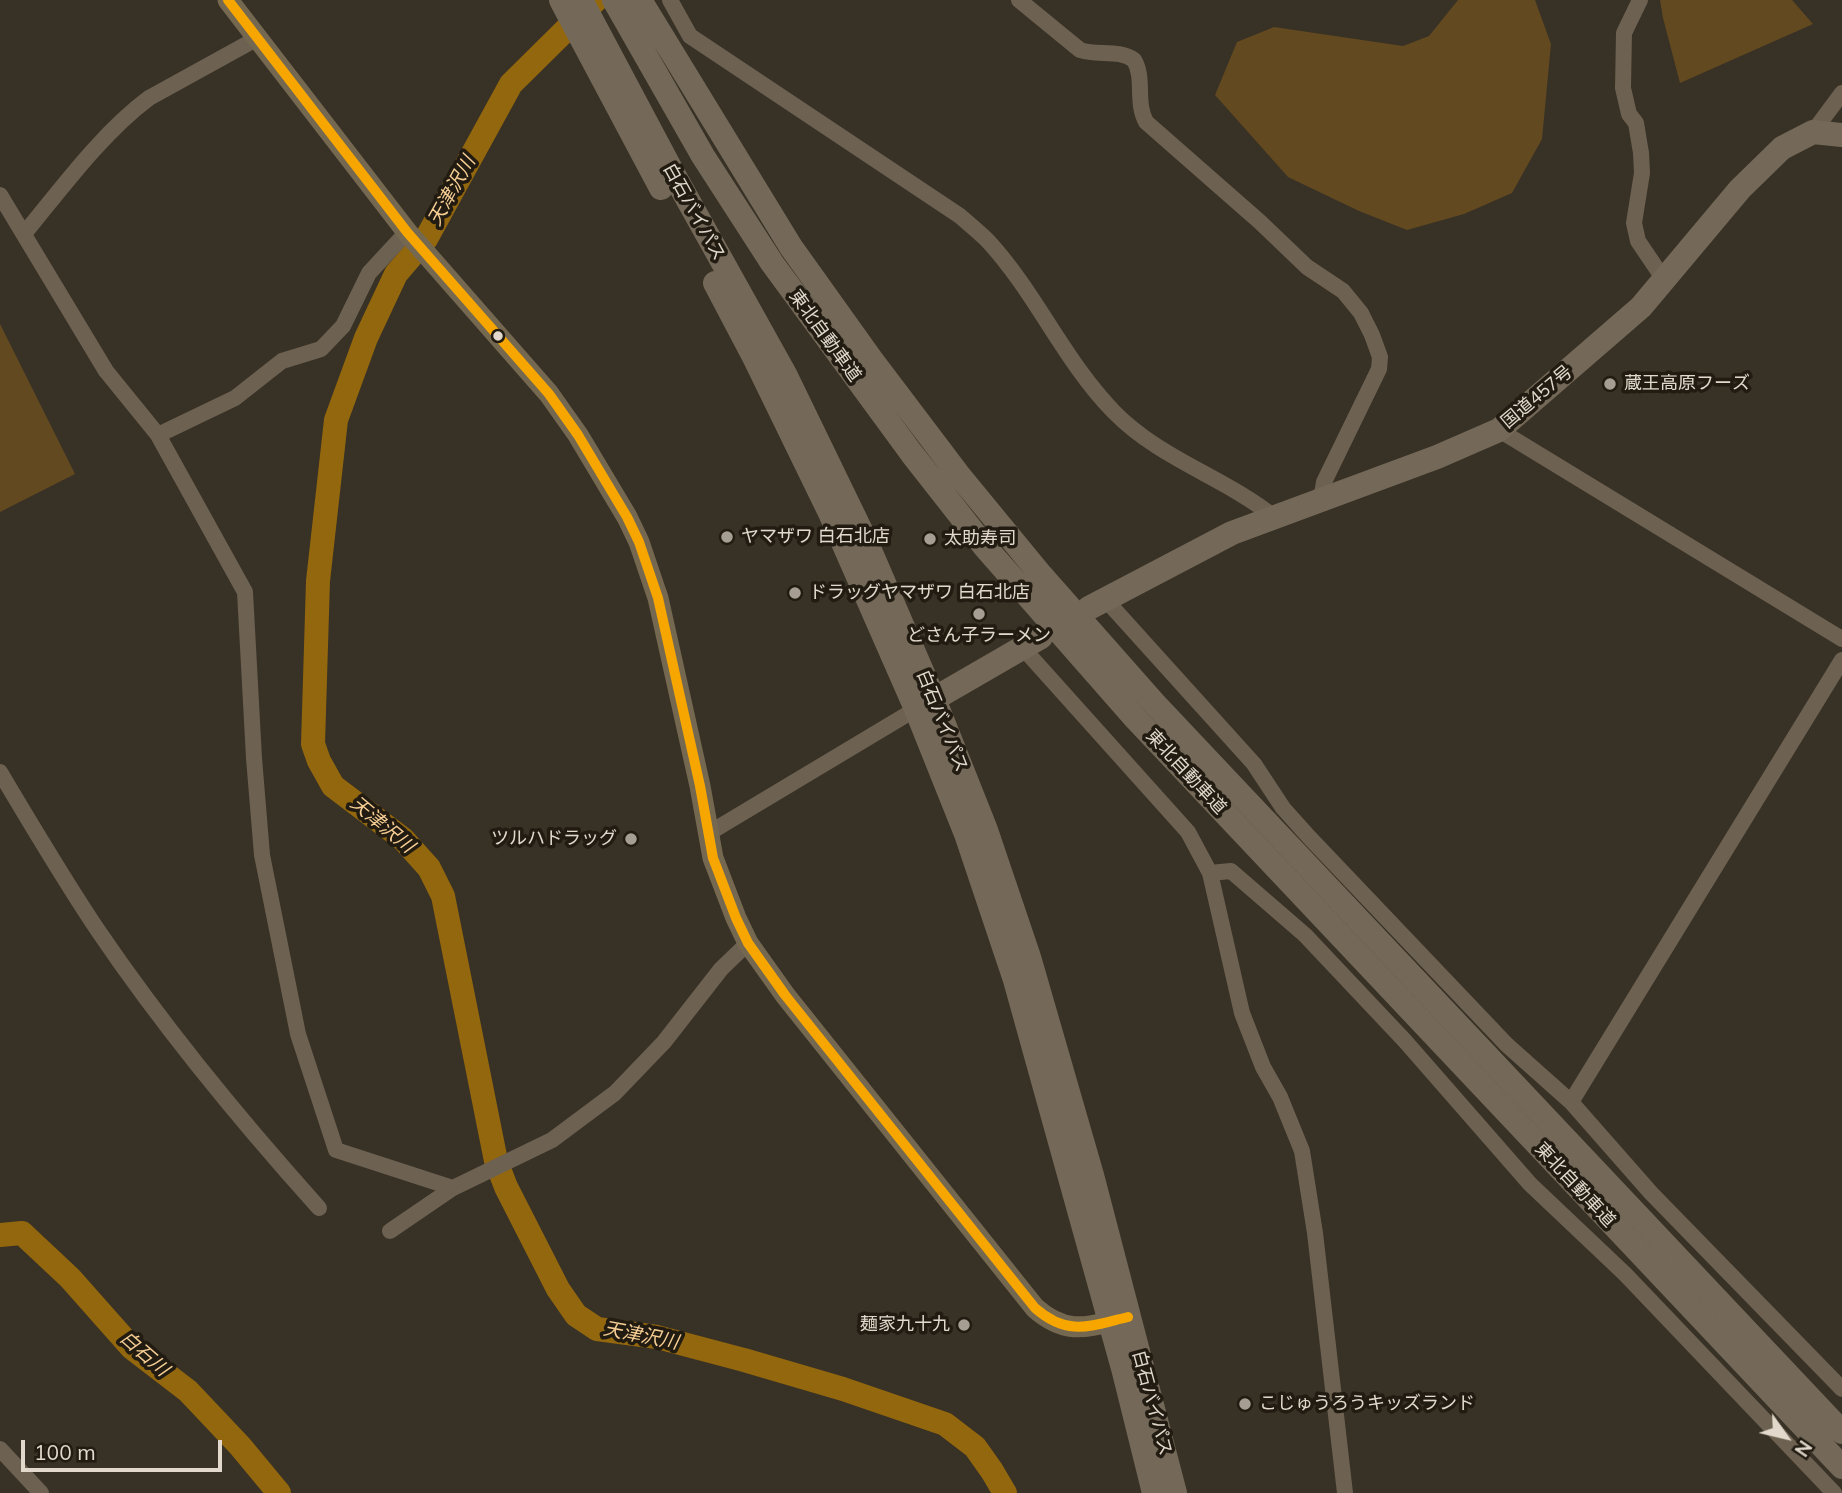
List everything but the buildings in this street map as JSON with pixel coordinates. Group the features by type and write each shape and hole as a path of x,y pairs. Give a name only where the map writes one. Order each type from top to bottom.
{"highway":[{"name":"東北自動車道","path":"624,2 871,359 958,474 1041,575 1164,713 1842,1432"},
{"name":"東北自動車道","path":"624,2 703,156 772,263 889,424 985,547 1135,718 1839,1464"},
{"name":"白石バイパス","path":"569,3 590,37 755,359 925,704 1175,1493"},
{"name":"国道457号","path":"1097,603 1232,533 1437,457 1499,430 1641,307 1740,189 1782,148 1812,132"},
{"path":"1812,132 1842,135"},
{"path":"925,704 1031,642"},
{"name":"白石バイパス","path":"1119,1319 1154,1493"}],"main road":[{"path":"228,0 427,257 549,394 604,478 639,542 658,598 684,707 713,858 748,943 785,995 1035,1308 1049,1320 1074,1328 1119,1319"}],"street":[{"path":"670,0 690,36 960,216 988,242 1088,381 1115,413 1150,443 1251,499 1274,517"},
{"path":"1019,0 1080,50 1123,55 1134,60 1139,72 1139,105 1146,122 1307,267 1343,291 1361,313 1380,357 1380,369 1324,482 1321,500"},
{"path":"1640,0 1624,33 1623,88 1629,114 1636,123 1641,153 1642,173 1634,223 1638,241 1665,281"},
{"path":"24,234 68,180 134,109 256,39"},
{"path":"1812,132 1842,93"},
{"path":"0,195 106,371 158,435 245,592 262,855 298,1034 335,1150 453,1188"},
{"path":"158,435 235,398 282,361 321,349 343,326 369,273 410,236"},
{"path":"1499,430 1842,639"},
{"path":"1097,603 1254,764 1283,807 1309,837 1507,1045 1571,1102 1651,1193 1842,1389"},
{"path":"1031,642 1188,832 1210,873 1242,1013 1263,1067 1280,1097 1302,1152 1315,1233 1345,1493"},
{"path":"1571,1102 1842,660"},
{"path":"709,832 925,704"},
{"path":"0,772 83,907 127,972 265,1149 319,1208"},
{"path":"1210,873 1231,871 1305,935 1405,1041 1530,1184 1625,1274 1834,1493"},
{"path":"390,1231 453,1188 552,1140 615,1093 664,1042 721,969 748,943"},
{"path":"0,1449 41,1493"}],"shaded area":[{"path":"1458,0 1535,0 1551,44 1542,139 1512,193 1464,214 1407,230 1359,211 1288,177 1215,95 1237,42 1274,27 1403,46 1429,36"},
{"path":"1660,0 1792,0 1813,24 1680,83"},
{"path":"0,324 75,474 0,512"}],"waterway":[{"name":"天津沢川","path":"596,0 511,84 426,239 396,274 366,338 336,420 318,581 313,744 333,786 403,839 429,868 443,896 496,1161 506,1187 558,1289 576,1315 597,1329 657,1337 744,1360 843,1389 945,1424 975,1447 1005,1493"},
{"name":"白石川","path":"0,1235 22,1233 70,1278 132,1348 188,1391 240,1446 279,1493"}],"transit line":[{"path":"228,0 407,232 549,394 578,435 627,517 639,542 658,598 700,786 713,858 748,943 785,995 1035,1308 1058,1323 1069,1326 1091,1326 1128,1317"}],"place":[{"name":"蔵王高原フーズ","path":"1610,384"},
{"name":"ヤマザワ 白石北店","path":"727,537"},
{"name":"太助寿司","path":"930,539"},
{"name":"ドラッグヤマザワ 白石北店","path":"795,593"},
{"name":"どさん子ラーメン","path":"979,614"},
{"name":"ツルハドラッグ","path":"631,839"},
{"name":"麺家九十九","path":"964,1325"},
{"name":"こじゅうろうキッズランド","path":"1245,1404"}]}
